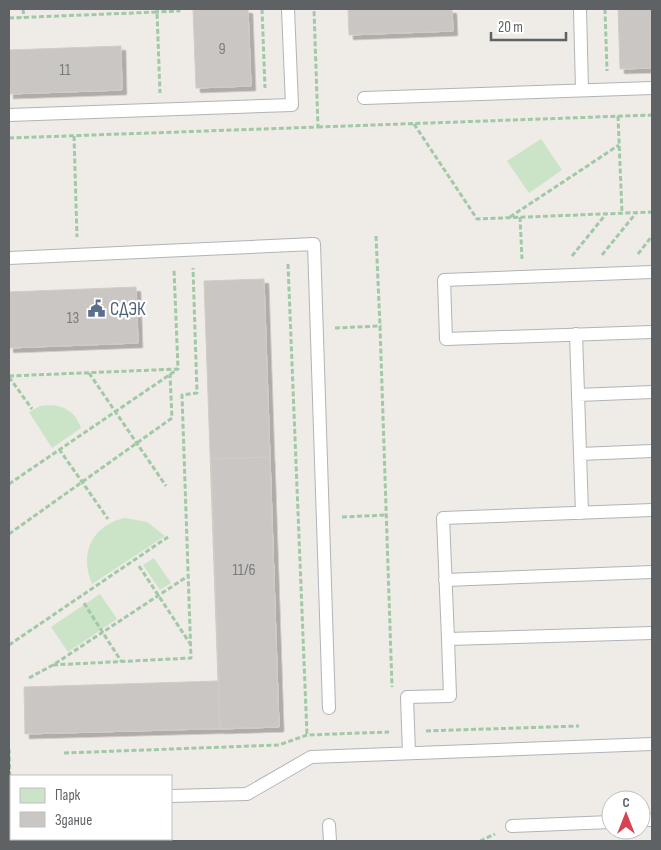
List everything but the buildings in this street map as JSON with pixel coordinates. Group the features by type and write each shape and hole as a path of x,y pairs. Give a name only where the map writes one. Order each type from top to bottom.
{"lane":[{"path":"9,115 292,105 288,9"},
{"path":"580,9 582,90"},
{"path":"364,98 652,88"},
{"path":"9,258 314,244 329,708"},
{"path":"652,272 444,280 446,339 652,332"},
{"path":"576,334 582,513"},
{"path":"578,394 652,392"},
{"path":"580,454 652,452"},
{"path":"409,753 406,697 450,696 443,518 652,510"},
{"path":"445,580 652,572"},
{"path":"448,638 652,633"},
{"path":"172,796 247,794 311,757 652,744"},
{"path":"512,826 601,822"},
{"path":"329,825 330,841"}],"path":[{"path":"23,9 24,17"},
{"path":"101,9 101,14"},
{"path":"9,18 157,10 179,11 179,9"},
{"path":"256,90 265,89 262,9"},
{"path":"604,9 608,116"},
{"path":"157,10 160,89"},
{"path":"151,93 170,92"},
{"path":"318,127 652,115"},
{"path":"618,116 622,213"},
{"path":"414,124 477,219 652,212"},
{"path":"74,136 78,255"},
{"path":"510,217 619,145"},
{"path":"586,275 636,213"},
{"path":"556,276 606,214"},
{"path":"520,217 522,278"},
{"path":"376,236 392,693"},
{"path":"279,264 289,264 307,735"},
{"path":"53,665 191,658 182,394 198,393 193,267"},
{"path":"164,268 202,267"},
{"path":"174,268 178,369"},
{"path":"292,332 380,326"},
{"path":"9,376 178,369"},
{"path":"9,484 178,369"},
{"path":"88,373 166,486"},
{"path":"9,534 172,418 170,374"},
{"path":"9,376 32,409"},
{"path":"60,449 108,519"},
{"path":"9,645 168,537"},
{"path":"139,566 191,645"},
{"path":"29,678 53,665 188,576"},
{"path":"84,603 121,661"},
{"path":"64,753 279,745 307,735 584,726"},
{"path":"9,749 10,798"}],"green space":[{"path":"541,139 562,170 529,193 507,161"},
{"path":"47,405 65,409 75,416 81,428 52,448 29,412 40,406"},
{"path":"125,518 147,522 165,536 92,584 87,562 91,542 104,527"},
{"path":"154,558 171,583 160,590 143,565"},
{"path":"100,594 117,619 68,652 51,627"}],"place":[{"name":"СДЭК","path":"96,309"}]}
